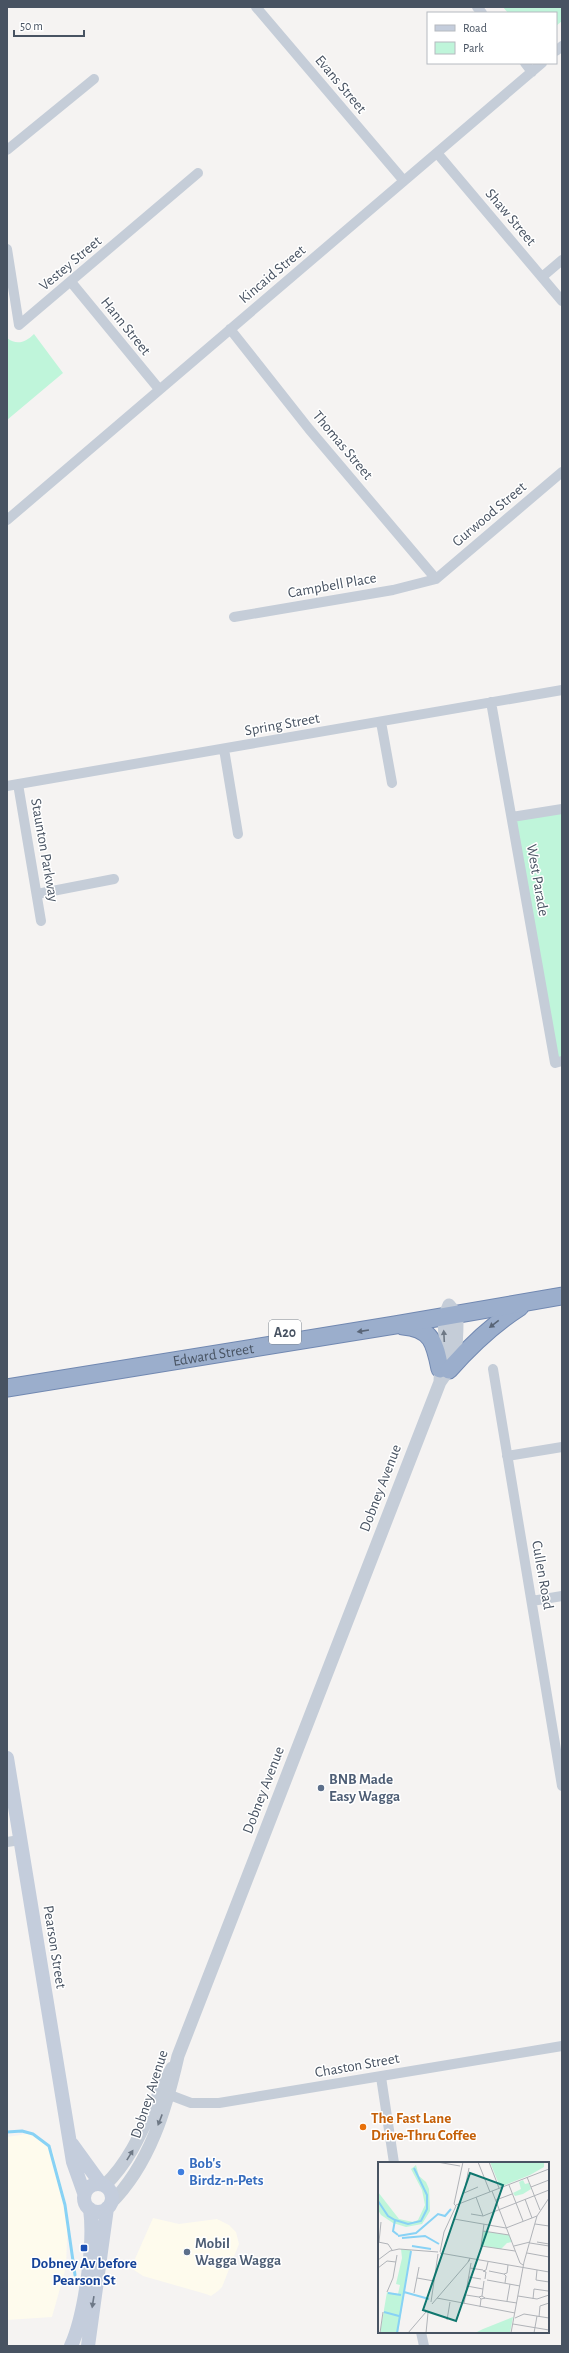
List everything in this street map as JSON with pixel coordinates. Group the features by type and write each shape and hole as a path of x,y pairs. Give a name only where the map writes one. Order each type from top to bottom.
{"highway":[{"name":"Edward Street","path":"7,1388 395,1325 556,1287 562,1288"},
{"name":"Edward Street","path":"7,1376 450,1312 527,1303 562,1296"},
{"path":"395,1325 418,1329 431,1338 443,1373 478,1338 497,1322 527,1303"}],"main road":[{"name":"Pearson Street","path":"7,1758 14,1841 73,2162 84,2193"},
{"name":"Pearson Street","path":"70,2141 103,2184"},
{"path":"72,2346 76,2335 88,2270 92,2236 90,2209 84,2201 84,2193 93,2184 103,2184 111,2192 88,2346"},
{"path":"90,2209 99,2212 109,2206"}],"street":[{"name":"Evans Street","path":"256,7 404,181"},
{"path":"526,64 532,72"},
{"name":"Kincaid Street","path":"7,520 541,64"},
{"path":"7,150 94,79"},
{"name":"Shaw Street","path":"437,153 562,301"},
{"name":"Vestey Street","path":"7,249 19,325 198,173"},
{"path":"542,277 562,260"},
{"name":"Hann Street","path":"71,282 159,389"},
{"name":"Thomas Street","path":"230,329 309,429 436,578"},
{"name":"Gurwood Street","path":"436,578 562,472"},
{"name":"Kincaid Street","path":"7,515 21,507"},
{"name":"Campbell Place","path":"234,617 393,590 436,578"},
{"name":"Spring Street","path":"7,786 562,690"},
{"name":"West Parade","path":"491,702 558,1062"},
{"path":"381,722 392,784"},
{"path":"224,749 238,834"},
{"name":"Staunton Parkway","path":"18,784 42,921"},
{"path":"512,817 562,809"},
{"path":"37,894 114,879"},
{"name":"Dobney Avenue","path":"109,2206 128,2184 143,2160 164,2093 178,2056 443,1373 456,1354 450,1312"},
{"name":"Cullen Road","path":"493,1369 532,1601 559,1746 562,1786"},
{"path":"507,1456 562,1447"},
{"path":"532,1601 562,1596"},
{"name":"Chaston Street","path":"164,2093 191,2103 219,2103 562,2046"},
{"path":"381,2077 394,2162"},
{"path":"103,2184 131,2155 146,2123 164,2093"},
{"path":"421,2333 424,2346"}],"shaded area":[{"path":"33,2133 53,2152 66,2204 68,2213 66,2267 52,2317 7,2320 7,2137"},
{"name":"Mobil Wagga Wagga","path":"153,2218 179,2224 217,2219 229,2225 236,2232 239,2244 222,2287 218,2291 211,2296 143,2276 131,2268"}],"green space":[{"path":"503,7 562,7 562,21 557,25 557,12 507,12"},
{"path":"34,334 63,373 7,420 7,338 14,342 21,342 25,341"},
{"path":"562,809 562,1061 555,1063 512,817"}],"waterway":[{"path":"7,2132 22,2131 33,2134 49,2146 65,2205 75,2275"}],"place":[{"name":"BNB Made Easy Wagga","path":"321,1788"},
{"name":"The Fast Lane Drive-Thru Coffee","path":"363,2127"},
{"name":"Bob's Birdz-n-Pets","path":"181,2172"},
{"name":"Dobney Av before Pearson St","path":"84,2248"},
{"name":"Mobil Wagga Wagga","path":"187,2252"}]}
